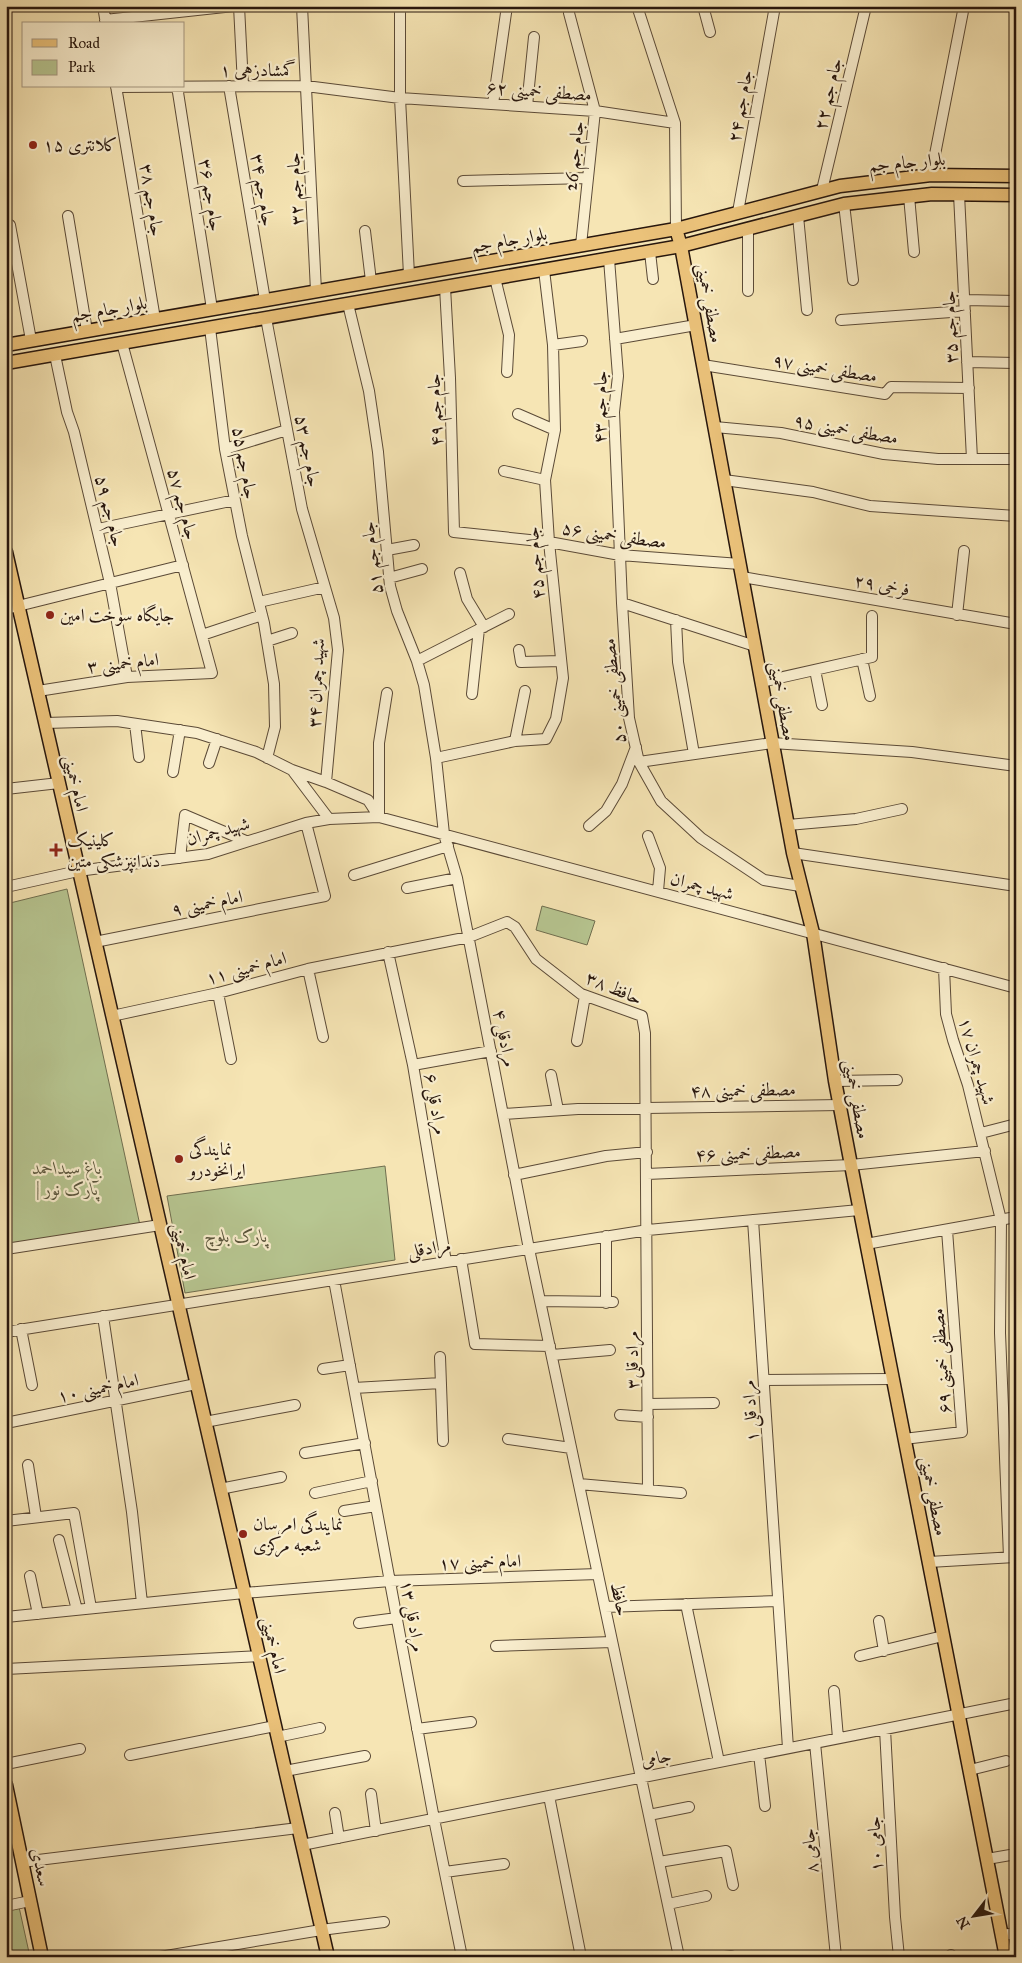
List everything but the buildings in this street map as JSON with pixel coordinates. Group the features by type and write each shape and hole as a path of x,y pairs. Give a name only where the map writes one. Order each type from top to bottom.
{"main road":[{"name":"بلوار جام جم","path":"6,345 676,229 840,186 931,175 1016,176"},
{"path":"931,175 932,194"},
{"name":"بلوار جام جم","path":"6,363 682,246 844,204 932,194 1016,195"},
{"name":"مصطفی خمینی","path":"676,229 682,246 793,853 813,933 835,1081 859,1210 1006,1957"},
{"name":"امام خمینی","path":"6,552 12,608 38,691 328,1957"},
{"name":"سعدی","path":"7,1791 11,1827 22,1862 42,1957"}],"street":[{"path":"103,6 105,22 153,11 234,6"},
{"path":"239,6 243,86"},
{"name":"جام جم ۳۲","path":"302,6 316,291"},
{"path":"400,6 400,98 409,275"},
{"path":"492,104 507,6"},
{"path":"637,6 675,123 676,229"},
{"path":"703,6 710,32"},
{"name":"جام جم ۲۴","path":"738,212 774,6"},
{"name":"جام جم ۲۲","path":"822,190 866,6"},
{"path":"931,175 964,6"},
{"name":"جام جم 26","path":"569,13 595,111 581,245"},
{"path":"527,106 534,37"},
{"name":"گمشادزهی ۱","path":"185,86 306,86 400,98"},
{"name":"جام جم ۳۴","path":"229,86 265,300"},
{"name":"جام جم ۳۸","path":"116,88 155,319"},
{"name":"جام جم ۳۶","path":"177,88 212,309"},
{"name":"مصطفی خمینی ۶۲","path":"400,98 595,111 675,123"},
{"path":"463,181 588,178"},
{"name":"جام جم ۳۵","path":"959,194 972,459"},
{"path":"909,196 914,252"},
{"path":"844,204 854,280"},
{"path":"68,216 86,331"},
{"path":"798,216 807,310"},
{"path":"10,225 32,340"},
{"path":"748,229 748,291"},
{"path":"365,231 371,282"},
{"path":"650,252 654,279"},
{"name":"جام جم ۴۳","path":"609,259 618,376 614,412 620,555"},
{"name":"جام جم ۴۵","path":"436,758 515,741 546,739 556,720 563,678 549,542 545,480 554,430 553,345 544,270"},
{"path":"495,278 509,335 507,372"},
{"name":"جام جم ۴۹","path":"445,287 450,378 454,532"},
{"path":"965,300 1016,301"},
{"name":"جام جم ۵۱","path":"348,304 368,391 378,452 389,578 396,611 424,685 436,758 444,834"},
{"path":"841,320 965,311"},
{"name":"جام جم ۵۳","path":"266,318 302,509 325,587"},
{"path":"615,339 696,325"},
{"name":"جام جم ۵۵","path":"210,328 225,449 242,536 262,615 274,684 275,727 267,758"},
{"path":"553,345 582,342"},
{"name":"جام جم ۵۷","path":"122,343 212,673"},
{"name":"جام جم ۵۹","path":"56,355 67,412 98,529 110,583 126,676"},
{"path":"968,362 1016,362"},
{"name":"مصطفی خمینی ۹۷","path":"703,365 885,394 891,387 969,388"},
{"path":"518,414 554,430"},
{"name":"مصطفی خمینی ۹۵","path":"715,427 782,434 884,454 938,459 1016,460"},
{"path":"225,449 287,430"},
{"path":"504,471 545,480"},
{"path":"724,480 813,492 870,506 1016,516"},
{"path":"98,529 235,500"},
{"name":"مصطفی خمینی ۵۶","path":"454,532 549,542 620,555 741,570"},
{"path":"387,550 414,545"},
{"path":"957,615 964,551"},
{"name":"مصطفی خمینی ۵۰","path":"620,555 629,718 639,762 661,801 701,838 764,880 800,886"},
{"path":"12,608 183,565"},
{"path":"389,578 422,569"},
{"name":"فرخی ۲۹","path":"741,570 957,615 1016,624"},
{"path":"460,573 467,599 482,628 472,694"},
{"path":"259,602 325,587"},
{"name":"شهید چمران ۳۴","path":"325,587 334,618 338,650 326,782"},
{"path":"622,603 755,646"},
{"path":"416,661 509,614"},
{"path":"202,635 262,615"},
{"path":"761,682 872,657 872,616"},
{"path":"676,620 678,662 694,754"},
{"path":"267,641 292,633"},
{"path":"519,650 521,662 561,661"},
{"path":"862,659 870,696"},
{"path":"815,670 822,705"},
{"name":"امام خمینی ۳","path":"38,691 126,676 212,673"},
{"path":"515,741 525,691"},
{"path":"379,817 379,743 387,693"},
{"path":"45,723 117,721 197,733 256,752 292,770 368,800 379,817"},
{"path":"135,724 138,757"},
{"path":"173,772 180,730"},
{"path":"209,763 217,739"},
{"path":"639,762 772,743 912,752 1016,766"},
{"path":"589,826 606,812 622,784 636,746"},
{"path":"292,770 329,819"},
{"path":"6,789 58,783"},
{"path":"788,825 856,819 902,809"},
{"path":"180,858 185,814 246,841"},
{"name":"شهید چمران","path":"6,887 78,871 208,854 306,823 329,819 379,817 1016,988"},
{"name":"امام خمینی ۹","path":"95,942 325,896 306,823"},
{"name":"مرادقلی ۴","path":"444,834 457,878 469,936 529,1249"},
{"path":"648,836 660,868 658,891"},
{"path":"354,875 448,846"},
{"path":"793,853 1016,886"},
{"path":"407,888 457,878"},
{"name":"حافظ ۳۸","path":"388,952 469,936 507,922 516,927 536,959 585,996 642,1016 645,1033"},
{"name":"امام خمینی ۱۱","path":"112,1016 218,993 308,969 388,952"},
{"name":"مراد قلی ۶","path":"388,952 413,1065 446,1262"},
{"name":"شهید چمران ۱۷","path":"944,968 946,1014 981,1133 1001,1220 1000,1333 1012,1557"},
{"path":"308,969 323,1037"},
{"path":"218,993 231,1059"},
{"path":"577,1042 585,996"},
{"name":"مراد قلی۳","path":"645,1033 648,1230 648,1490"},
{"path":"413,1065 491,1051"},
{"path":"551,1075 558,1110"},
{"path":"835,1081 897,1080"},
{"name":"مصطفی خمینی ۴۸","path":"503,1114 558,1110 840,1105"},
{"path":"981,1133 1016,1124"},
{"name":"مصطفی خمینی ۴۶","path":"647,1174 851,1165 985,1151"},
{"path":"514,1175 606,1156 647,1152"},
{"name":"مرادقلی","path":"6,1332 606,1236 648,1230 859,1210"},
{"path":"866,1244 1016,1217"},
{"name":"مراد قلی ۱","path":"753,1220 788,1748"},
{"path":"6,1249 160,1225"},
{"name":"مصطفی خمینی ۶۹","path":"904,1439 962,1432 947,1230"},
{"path":"540,1301 609,1302 606,1236"},
{"name":"حافظ","path":"529,1249 679,1957"},
{"path":"461,1259 475,1344 551,1350 610,1350"},
{"name":"مراد قلی ۱۳","path":"334,1280 434,1819 462,1957"},
{"path":"103,1316 132,1512 142,1603"},
{"path":"21,1329 32,1385"},
{"path":"440,1357 442,1442"},
{"path":"323,1369 350,1365"},
{"path":"764,1380 892,1379"},
{"path":"354,1388 441,1383"},
{"name":"امام خمینی ۱۰","path":"6,1423 196,1384"},
{"path":"648,1404 714,1403"},
{"path":"205,1422 295,1404"},
{"path":"620,1416 648,1417"},
{"path":"508,1439 571,1448"},
{"path":"305,1453 365,1443"},
{"path":"28,1465 36,1517"},
{"path":"220,1489 281,1477"},
{"path":"315,1492 372,1481"},
{"path":"579,1484 681,1493"},
{"path":"344,1511 376,1506"},
{"path":"6,1521 74,1513 91,1608"},
{"path":"59,1540 77,1610"},
{"path":"929,1562 1012,1557"},
{"name":"امام خمینی ۱۷","path":"6,1617 244,1593 390,1581 598,1574"},
{"path":"30,1576 38,1614"},
{"path":"605,1607 778,1601"},
{"path":"686,1604 719,1762"},
{"path":"359,1623 397,1618"},
{"path":"879,1621 884,1650"},
{"path":"860,1656 943,1636"},
{"path":"496,1646 612,1642"},
{"path":"6,1670 259,1656"},
{"path":"834,1691 838,1738"},
{"name":"جامی","path":"302,1845 1016,1703"},
{"path":"417,1729 470,1722"},
{"path":"130,1755 276,1732 320,1728"},
{"name":"جامی ۱۰","path":"884,1729 899,1957"},
{"name":"جامی ۸","path":"816,1742 836,1957"},
{"path":"6,1764 80,1749"},
{"path":"759,1754 765,1806"},
{"path":"285,1771 365,1756"},
{"path":"970,1770 1006,1761"},
{"path":"371,1794 376,1831"},
{"path":"549,1796 582,1957"},
{"path":"649,1814 689,1807"},
{"path":"335,1812 339,1838"},
{"path":"22,1862 298,1828"},
{"path":"659,1862 726,1851 733,1885"},
{"path":"987,1860 1016,1854"},
{"path":"445,1872 504,1864"},
{"path":"668,1904 706,1896"},
{"path":"6,1906 30,1901"},
{"path":"160,1957 321,1930 384,1922"},
{"path":"1002,1936 1016,1933"}],"green space":[{"name":"باغ سیداحمد | پارک نور","path":"67,889 141,1230 6,1252 6,904"},
{"path":"542,906 595,921 587,945 536,930"},
{"name":"پارک بلوچ","path":"385,1166 395,1260 185,1293 167,1196"},
{"path":"19,1907 30,1957 6,1957 6,1910"}],"place":[{"name":"کلانتری ۱۵","path":"33,145"},
{"name":"جایگاه سوخت امین","path":"50,615"},
{"name":"کلینیک دندانپزشکی متین","path":"56,850"},
{"name":"نمایندگی ایرانخودرو","path":"179,1159"},
{"name":"نمایندگی امرسان شعبه مرکزی","path":"243,1534"}]}
